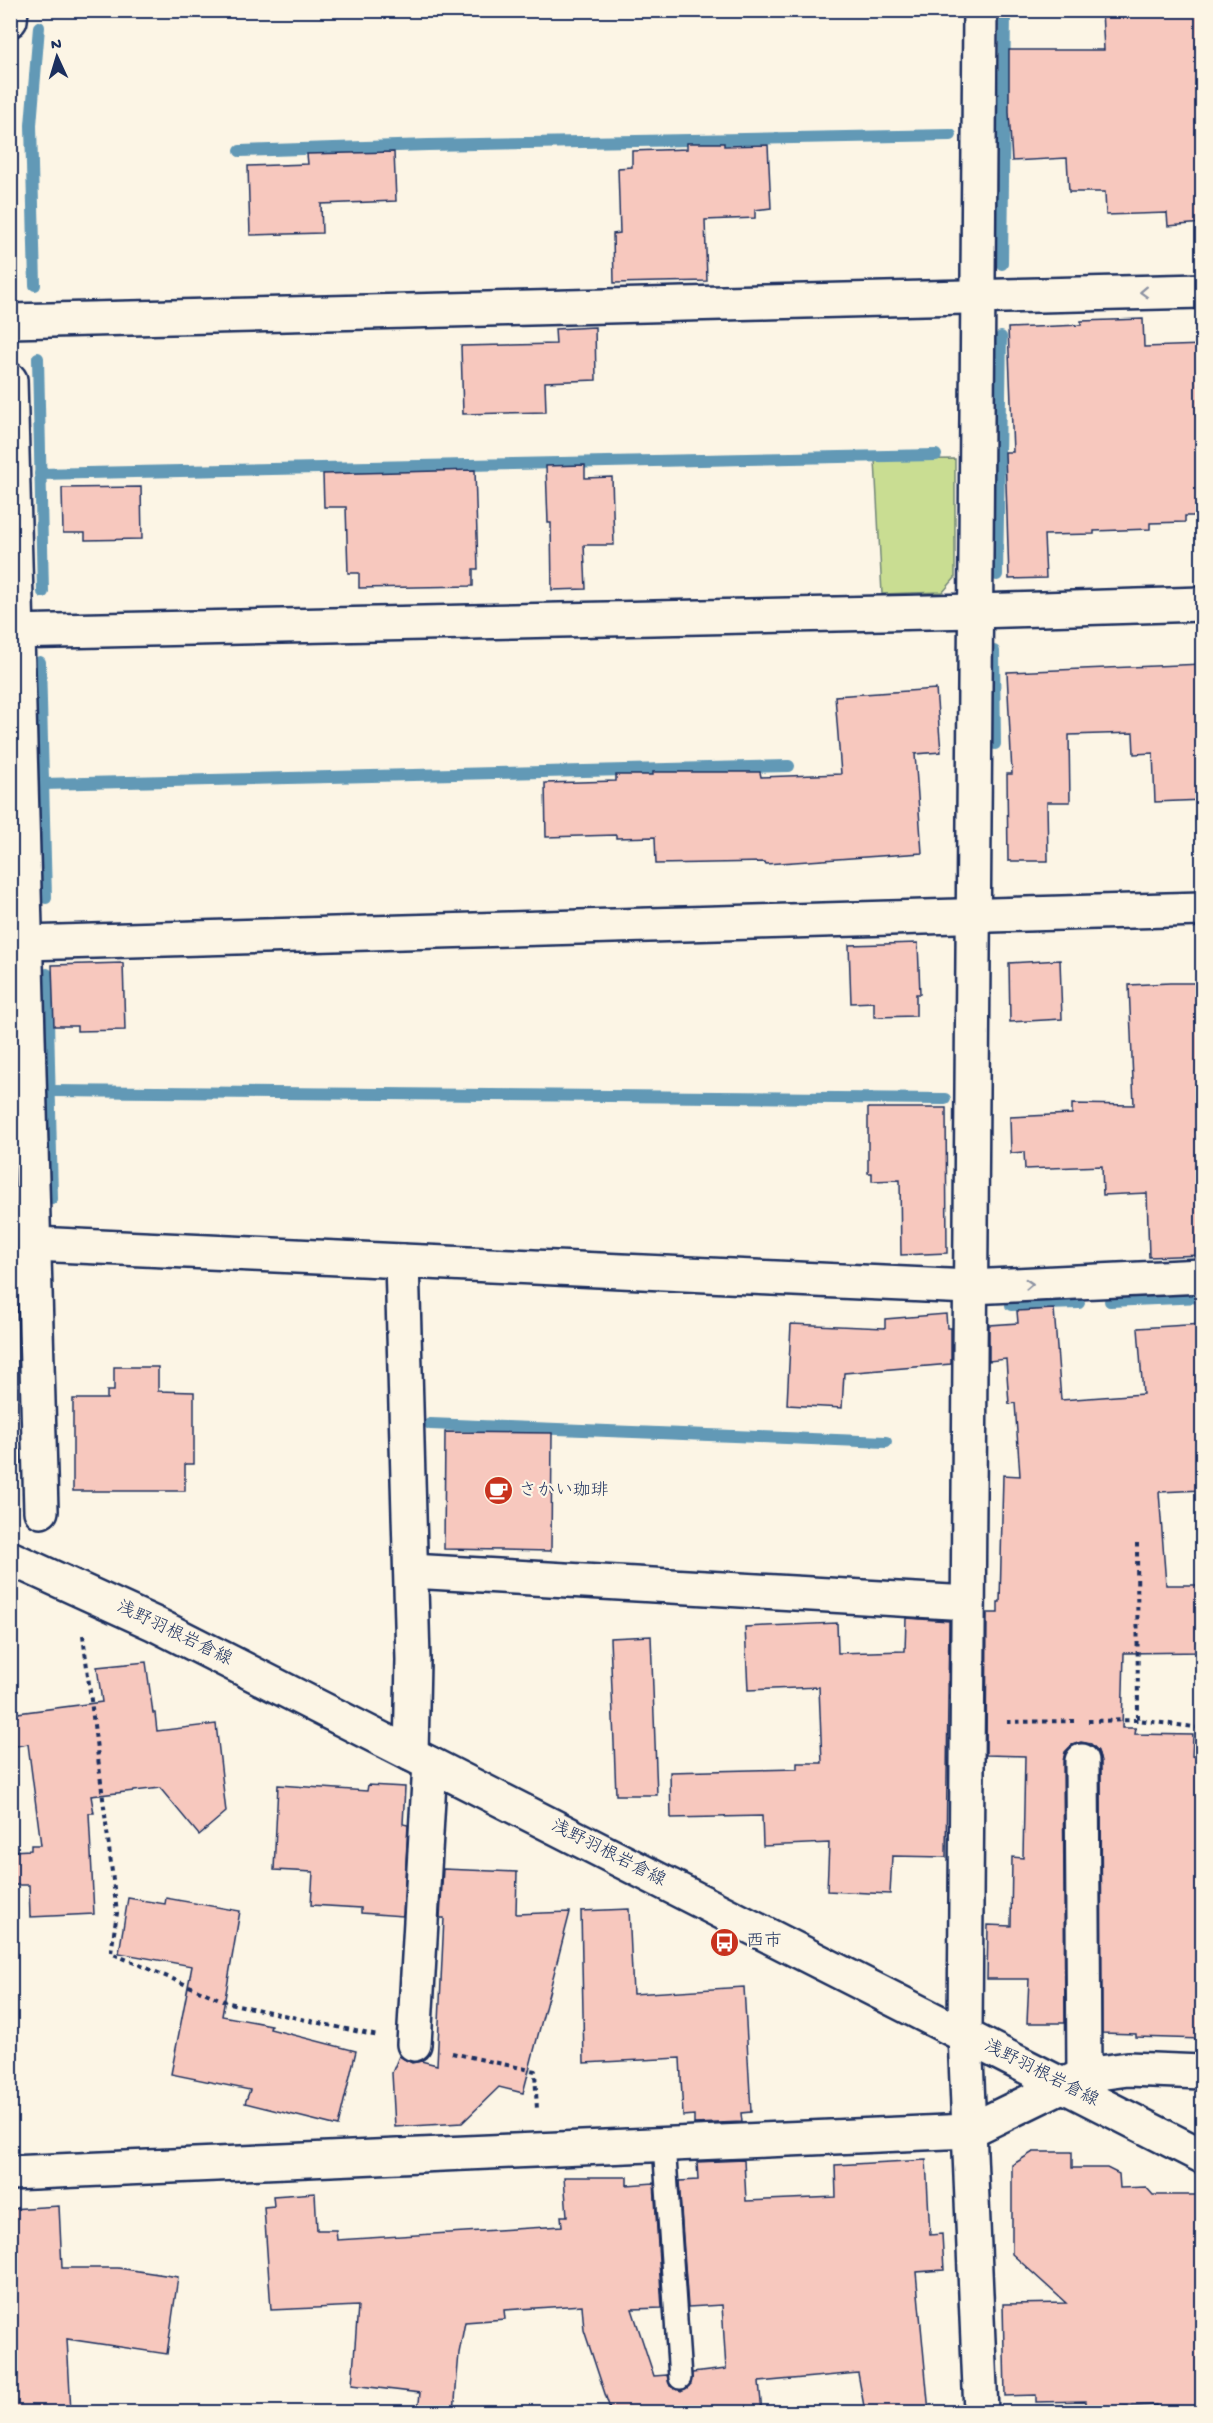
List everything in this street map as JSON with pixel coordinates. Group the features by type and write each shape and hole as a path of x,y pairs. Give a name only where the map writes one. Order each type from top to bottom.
{"street":[{"path":"10,20 11,10"},
{"path":"980,10 965,2035 981,2412"},
{"path":"10,321 1203,291"},
{"path":"10,380 14,631 41,1511"},
{"path":"14,631 975,611 1203,604"},
{"path":"25,943 1203,909"},
{"path":"34,1244 970,1287 1203,1276"},
{"path":"402,1261 413,1660 421,1759 414,2044"},
{"name":"浅野羽根岩倉線","path":"10,1558 155,1624 965,2035 1073,2080 1203,2156"},
{"path":"411,1571 968,1603"},
{"path":"1073,2080 1082,1761"},
{"path":"10,2173 969,2131 1073,2080 1128,2069 1203,2072"}],"lane":[{"path":"664,2144 680,2378"}],"path":[{"path":"1137,1543 1138,1720"},
{"path":"77,1587 117,1913 111,1953 229,2003 535,2071 539,2150"}],"green space":[{"path":"955,459 955,578 943,592 882,594 875,460"}],"building":[{"path":"1102,10 1203,10 1203,223 1168,226 1167,213 1106,215 1105,192 1069,192 1067,158 1012,161 1009,50 1104,50"},
{"path":"687,143 724,143 724,146 768,145 771,208 755,210 755,218 705,220 707,281 614,283 613,234 620,233 618,168 632,167 632,151 687,149"},
{"path":"394,152 396,201 321,204 322,233 250,235 248,166 308,164 307,154"},
{"path":"1143,319 1144,347 1203,345 1203,516 1185,516 1185,522 1150,523 1150,529 1094,531 1094,534 1044,535 1046,578 1009,579 1005,452 1013,452 1008,328 1081,325 1081,321"},
{"path":"595,327 596,380 545,382 546,412 463,414 461,346 556,344 555,329"},
{"path":"585,465 585,478 612,477 614,545 584,545 586,589 552,590 551,523 548,523 546,466"},
{"path":"475,470 478,569 473,569 473,586 359,588 359,573 348,573 346,507 324,507 323,474"},
{"path":"141,487 142,539 85,540 85,533 63,533 62,488"},
{"path":"1203,664 1203,800 1155,802 1153,753 1134,754 1133,733 1069,735 1070,802 1047,802 1048,861 1008,861 1007,774 1012,774 1007,672"},
{"path":"936,689 941,752 915,754 922,853 766,864 765,862 656,864 655,837 616,838 616,835 546,837 545,783 616,781 616,775 653,775 653,772 760,772 761,777 841,774 835,696"},
{"path":"918,943 920,994 916,994 916,1016 874,1017 874,1002 851,1003 849,945"},
{"path":"1060,960 1062,1019 1010,1022 1009,963"},
{"path":"123,963 125,1030 77,1031 77,1026 54,1026 52,965"},
{"path":"1203,983 1203,1255 1149,1257 1147,1193 1103,1195 1102,1166 1025,1169 1024,1152 1011,1153 1010,1117 1072,1114 1072,1104 1134,1105 1129,985"},
{"path":"868,1108 946,1108 947,1253 901,1255 900,1180 872,1181 872,1173 868,1173"},
{"path":"1054,1309 1061,1400 1143,1394 1138,1328 1203,1324 1203,1490 1159,1492 1166,1585 1203,1585 1203,1652 1124,1653 1122,1728 1136,1728 1135,1734 1193,1735 1192,1756 1198,1757 1197,1800 1203,1800 1203,2039 1136,2037 1136,2034 1102,2033 1101,1761 1098,1751 1091,1744 1081,1742 1072,1745 1065,1752 1063,1761 1065,2023 1027,2023 1029,1979 987,1979 988,1925 1011,1926 1012,1857 1023,1858 1025,1756 986,1755 987,1613 998,1613 998,1602 1000,1602 1003,1475 1020,1476 1015,1403 1009,1404 1006,1359 989,1361 989,1325 1018,1323 1017,1311"},
{"path":"946,1314 947,1328 951,1328 951,1364 844,1373 842,1408 787,1405 791,1324 885,1328 885,1319"},
{"path":"114,1367 158,1367 158,1391 194,1392 194,1464 185,1464 185,1491 73,1491 73,1399 107,1399 107,1391 114,1391"},
{"name":"さかい珈琲","path":"445,1432 552,1433 551,1551 444,1549"},
{"path":"906,1618 949,1621 946,1857 892,1856 890,1894 827,1891 829,1843 763,1846 762,1816 671,1818 670,1772 797,1769 797,1763 822,1763 819,1687 748,1690 745,1627 837,1623 838,1653 905,1651"},
{"path":"651,1636 657,1795 616,1795 610,1638"},
{"path":"146,1662 157,1731 216,1724 226,1812 199,1835 160,1788 91,1796 94,1813 89,1813 94,1914 30,1917 29,1885 10,1885 10,1851 31,1850 31,1845 41,1845 28,1744 10,1747 10,1714 102,1702 97,1667"},
{"path":"278,1785 367,1791 368,1785 405,1787 403,1824 408,1825 403,1916 361,1913 361,1908 311,1905 313,1872 274,1870"},
{"path":"443,1869 517,1872 516,1914 570,1912 523,2093 499,2087 462,2123 395,2127 392,2073 399,2056 412,2063 421,2061 437,2065 444,1918 440,1918"},
{"path":"128,1898 165,1904 166,1898 240,1911 222,2016 271,2025 270,2029 356,2051 338,2126 245,2103 250,2090 171,2074 192,1966 119,1953"},
{"path":"629,1909 633,1994 744,1987 751,2112 741,2113 742,2122 694,2124 694,2115 683,2116 680,2058 584,2063 581,1911"},
{"path":"1033,2152 1072,2152 1072,2168 1107,2168 1119,2174 1120,2188 1146,2187 1153,2195 1203,2195 1203,2412 1157,2412 1157,2405 1086,2408 1086,2401 1036,2402 1036,2395 1005,2396 1003,2304 1066,2303 1012,2254 1012,2165"},
{"path":"744,2160 746,2201 836,2197 835,2165 926,2160 930,2235 942,2234 944,2270 916,2272 929,2412 865,2412 858,2373 759,2382 762,2412 611,2412 584,2330 582,2305 504,2310 505,2319 465,2322 459,2353 454,2412 418,2412 420,2393 352,2385 358,2306 271,2310 264,2207 274,2206 273,2196 315,2193 317,2230 336,2230 337,2240 562,2226 561,2216 567,2216 564,2177 627,2177 627,2185 654,2183 662,2308 632,2309 654,2376 667,2375 670,2386 681,2391 691,2384 692,2373 726,2369 722,2305 688,2307 679,2181 698,2180 697,2162"},
{"path":"59,2206 62,2268 118,2268 178,2277 167,2354 67,2339 71,2412 10,2412 10,2209"}],"waterway":[{"path":"1002,264 1005,14"},
{"path":"35,285 31,125 39,27"},
{"path":"240,151 951,135"},
{"path":"997,575 1001,337"},
{"path":"38,358 43,592"},
{"path":"40,474 936,455"},
{"path":"994,651 995,744"},
{"path":"40,662 46,898"},
{"path":"43,784 789,766"},
{"path":"47,974 52,1199"},
{"path":"50,1091 945,1099"},
{"path":"1110,1301 1202,1297"},
{"path":"1011,1305 1079,1303"},
{"path":"430,1424 886,1442"}],"place":[{"name":"さかい珈琲","path":"498,1491"},
{"name":"西市","path":"725,1942"}]}
